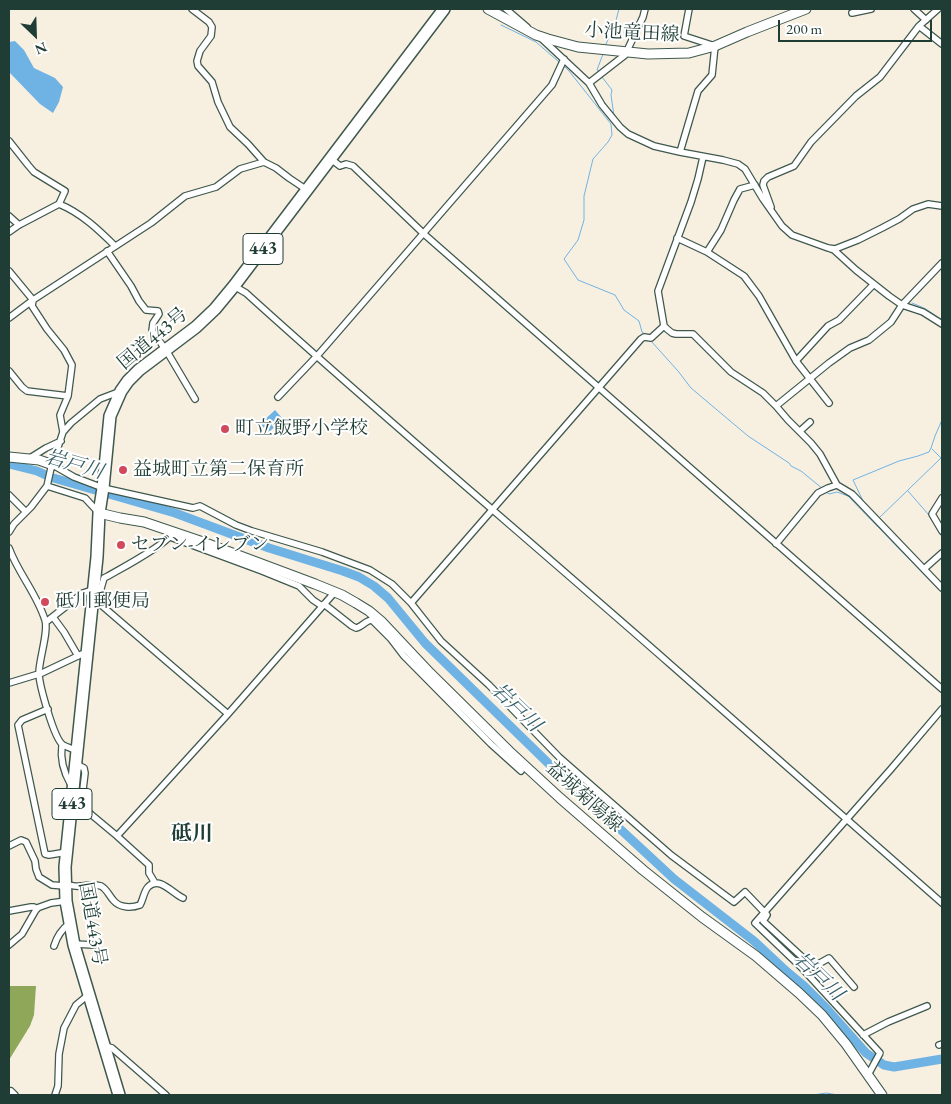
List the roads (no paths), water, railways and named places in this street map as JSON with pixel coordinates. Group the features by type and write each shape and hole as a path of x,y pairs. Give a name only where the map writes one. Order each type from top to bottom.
{"highway":[{"name":"国道443号","path":"119,1095 74,944 66,901 65,867 76,764 82,655 97,557 99,510 110,416 121,391 128,381 139,370 196,327 215,309 234,286 444,9"}],"main road":[{"name":"小池竜田線","path":"488,9 536,35 548,39 578,47 648,54 689,53 715,46 806,9"},
{"path":"9,457 39,460 52,467"},
{"name":"益城菊陽線","path":"99,510 120,518 144,522 171,534 315,584 369,611 509,751 560,798 643,870 702,917 756,956 799,993 822,1016 870,1071 882,1095"}],"street":[{"path":"192,9 209,22 212,27 211,36 200,51 197,61 198,66 212,82 218,102 230,127 264,162 276,168 307,190"},
{"path":"506,9 536,35 562,63 589,83 602,105 628,134 654,146 738,164 745,169 762,199 792,235 834,250 856,270 902,305 923,312 942,324"},
{"path":"589,83 625,55 645,9"},
{"path":"680,152 698,91 712,75 715,46 684,36 689,9"},
{"path":"852,13 871,9"},
{"path":"914,9 926,20"},
{"path":"773,214 763,185 764,181 794,166 811,142 856,96 880,77 919,26 938,9"},
{"path":"919,26 942,44"},
{"path":"278,397 317,356 552,85 562,63"},
{"path":"9,141 34,172 66,191 59,204 9,232"},
{"path":"703,157 698,179 658,291 664,326 672,333 693,334 731,372 763,393 820,454 837,485 852,494 942,588"},
{"path":"331,159 340,166 346,164 353,166 424,234 942,689"},
{"path":"9,318 33,300 151,223 185,196 216,187 240,169 264,162"},
{"path":"707,252 721,230 740,189 755,185"},
{"path":"59,204 97,228 115,246"},
{"path":"828,248 842,247 882,228 913,209 928,204 942,206"},
{"path":"9,216 19,225"},
{"path":"677,238 707,252 744,276 759,296 796,361 829,404"},
{"path":"107,251 146,310 158,311 159,314 153,323 152,331 166,350 195,399"},
{"path":"776,406 829,362 850,348 869,340 891,322 902,305 942,263"},
{"path":"9,271 33,300 32,306 64,350 72,365 68,396 60,415 63,432"},
{"path":"796,361 828,326 839,320 874,284"},
{"path":"234,286 246,293 942,904"},
{"path":"411,603 641,339 644,337 651,338 664,326"},
{"path":"9,371 27,391 68,396"},
{"path":"9,532 47,486 63,432 100,399 121,391"},
{"path":"800,432 810,422"},
{"path":"29,458 60,441"},
{"path":"52,467 103,488 193,508 200,506 236,525 322,552 370,570 392,584 411,603 441,641 489,685 559,757 651,838 692,872 734,902 745,892 767,915 763,921 813,966 828,958 854,987"},
{"path":"776,544 818,493 837,485"},
{"path":"47,486 85,498 99,510"},
{"path":"9,495 26,512"},
{"path":"942,498 932,514 942,531"},
{"path":"46,622 83,593 92,594 100,592 104,578 149,552 171,534 299,586 313,600 356,628 372,620 404,656 491,744 521,771"},
{"path":"9,548 14,562 38,600 46,622 39,674 41,689 57,738 62,745 77,751"},
{"path":"924,569 942,553"},
{"path":"9,566 14,562"},
{"path":"117,836 228,714 334,593"},
{"path":"92,594 228,714"},
{"path":"9,683 39,674 82,655 53,617"},
{"path":"48,709 22,720 18,725 45,854 67,852"},
{"path":"870,1071 880,1054 801,967 755,923 942,709"},
{"path":"62,745 60,755 66,777 73,790"},
{"path":"76,764 84,768 85,773 81,806 149,865 149,873 155,883"},
{"path":"9,846 21,840 26,842 40,877 52,885 80,886 91,884 102,887 106,889 115,902 127,907 140,905 148,887 155,883 164,884 183,898"},
{"path":"9,946 22,934 37,910 43,905 66,901"},
{"path":"9,911 30,907 34,907 37,910"},
{"path":"54,946 62,929 70,923"},
{"path":"74,944 94,945 98,943"},
{"path":"55,1095 58,1086 59,1054 64,1028 76,1005 88,995"},
{"path":"863,1035 888,1022 927,1006"},
{"path":"104,1046 112,1048 166,1095"}],"water":[{"path":"15,41 24,50 34,68 55,78 63,87 59,102 53,113 40,104 9,72 9,42"},
{"path":"275,410 283,419 269,432 260,424"}],"waterway":[{"path":"606,44 619,9"},
{"path":"501,25 536,42 559,62"},
{"path":"599,71 597,70 603,54"},
{"path":"564,66 611,124 612,135 593,159 584,196 584,220 578,240 564,259 578,280 615,295 624,310 639,321 642,332 645,334"},
{"path":"602,77 612,90 614,116"},
{"path":"912,303 924,308 942,320"},
{"path":"651,341 691,388 748,436 801,471 823,489"},
{"path":"864,503 853,480 899,461 929,452 942,420"},
{"path":"878,519 941,458 932,449"},
{"name":"岩戸川","path":"9,464 175,513 269,548 343,571 359,577 374,586 388,598 425,643 548,763 674,879 754,941 804,986 866,1053 884,1065 894,1067 942,1059"},
{"path":"908,491 928,514 942,537"},
{"path":"826,492 829,494 837,492 848,496 942,593"},
{"path":"813,1095 826,1093 838,1095"}],"place":[{"name":"町立飯野小学校","path":"225,429"},
{"name":"益城町立第二保育所","path":"123,470"},
{"name":"セブン-イレブン","path":"121,545"},
{"name":"砥川郵便局","path":"45,602"}],"district":[{"name":"砥川","path":"192,834"}]}
